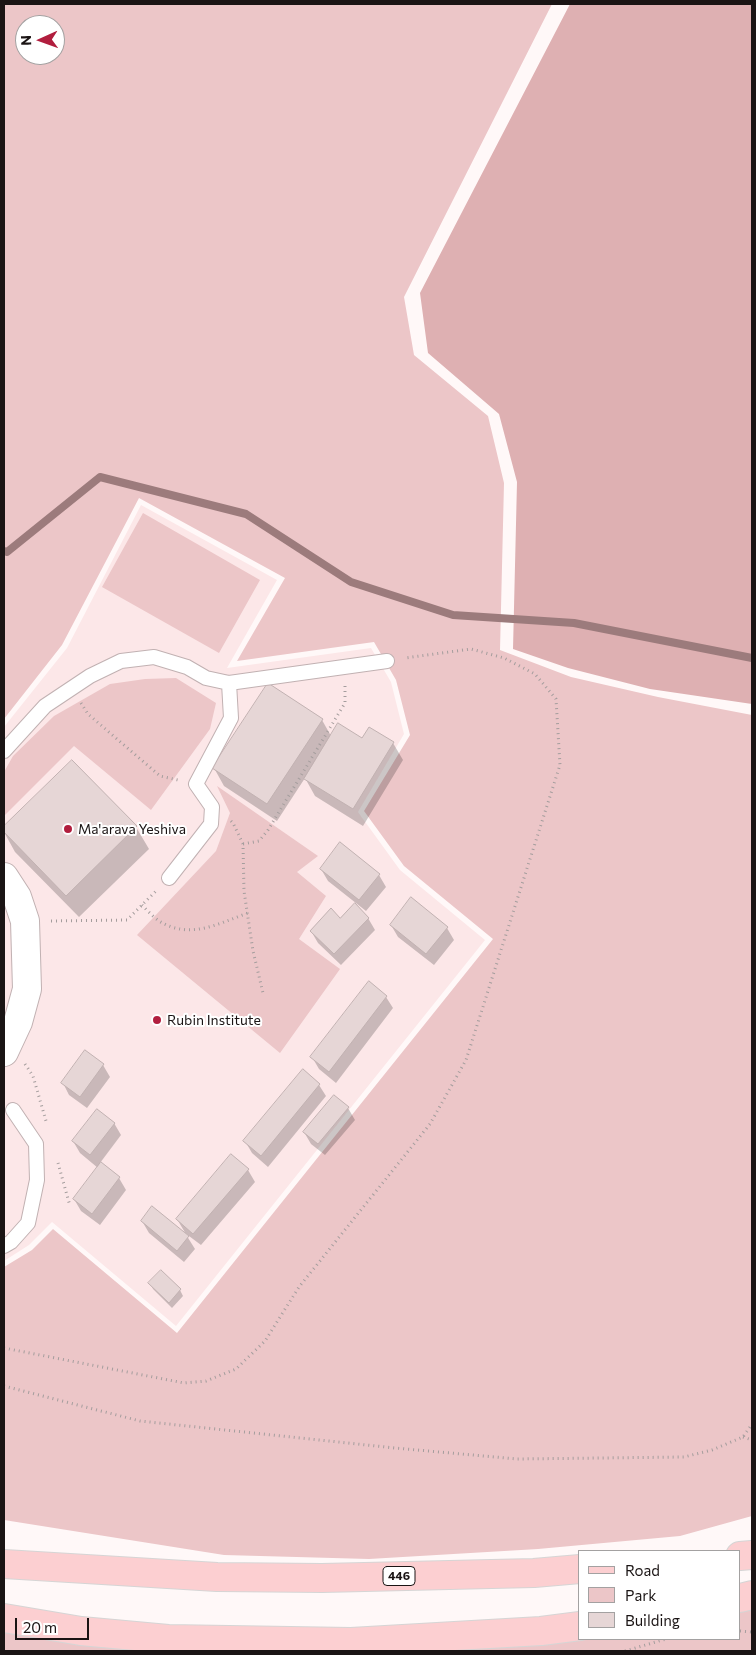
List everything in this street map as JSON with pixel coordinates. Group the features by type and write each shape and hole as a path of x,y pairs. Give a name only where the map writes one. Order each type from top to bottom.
{"main road":[{"name":"446","path":"4,1564 217,1576 303,1578 534,1573 578,1569"},
{"path":"4,1618 81,1631 168,1639 332,1642 541,1631 578,1626"}],"street":[{"path":"4,876 17,897 25,921 27,989 18,1022 4,1052"}],"lane":[{"path":"4,751 45,706 90,676 121,661 154,657 187,667 206,678 229,683 387,661"},
{"path":"169,878 211,824 212,807 196,784 231,718 229,683"},
{"path":"4,1246 28,1223 37,1180 36,1144 13,1110"}],"path":[{"path":"4,1348 184,1383 206,1381 236,1370 265,1341 299,1287 430,1124 466,1060 560,765 556,699 534,674 504,658 471,649 387,661"},
{"path":"243,844 259,841 268,830 345,703 345,667"},
{"path":"70,689 88,714 160,776 196,784"},
{"path":"212,807 233,823 243,844 244,891 253,951 263,993"},
{"path":"25,921 127,920 169,878"},
{"path":"142,905 158,921 180,930 202,930 248,913"},
{"path":"4,1386 140,1421 517,1459 684,1457 712,1450 743,1437 752,1424"},
{"path":"743,1437 752,1440"},
{"path":"625,1651 663,1640"}],"shaded area":[{"path":"570,4 752,4 752,704 650,689 568,668 513,649 517,482 499,414 428,353 420,293"},
{"path":"141,505 277,580 227,668 371,648 391,682 404,734 358,812 400,870 485,940 176,1326 52,1222 29,1245 4,1261 4,727 67,648"}],"green space":[{"path":"4,4 552,4 404,297 414,355 488,416 504,483 500,650 571,677 658,697 752,715 752,1516 680,1536 538,1549 369,1559 224,1555 4,1520 4,1267 32,1250 53,1229 177,1333 493,939 404,866 364,811 410,735 396,680 374,642 237,661 285,578 139,498 62,645 4,719"},
{"path":"143,513 260,580 219,653 102,587"},
{"path":"176,678 216,703 210,729 151,810 74,746 4,816 4,772 13,756 54,716 110,684 145,679"},
{"path":"217,786 318,856 297,872 326,896 299,939 340,969 280,1053 137,935 216,851 230,813"},
{"path":"752,1601 752,1651 4,1651 4,1626 578,1640 741,1640 741,1605"}],"building":[{"path":"268,683 323,719 267,804 212,768"},
{"path":"338,723 362,738 369,727 394,742 353,809 304,779"},
{"name":"Ma'arava Yeshiva","path":"72,760 137,826 66,896 4,832 4,826"},
{"path":"340,842 380,874 359,900 320,869"},
{"path":"411,897 448,927 426,954 390,925"},
{"path":"355,903 369,918 334,954 310,931 331,908 340,918"},
{"path":"369,981 387,996 329,1072 310,1057"},
{"path":"85,1050 104,1064 80,1097 61,1083"},
{"path":"303,1069 320,1084 261,1156 243,1141"},
{"path":"334,1095 349,1107 318,1144 303,1132"},
{"path":"97,1109 115,1123 90,1155 72,1141"},
{"path":"231,1154 249,1169 193,1234 176,1219"},
{"path":"101,1162 120,1177 92,1214 73,1199"},
{"path":"152,1206 189,1236 177,1251 141,1221"},
{"path":"161,1270 181,1289 169,1303 148,1283"}],"waterway":[{"path":"4,551 7,552 100,477 246,514 351,582 453,615 574,623 752,658"}],"place":[{"name":"Ma'arava Yeshiva","path":"68,829"},
{"name":"Rubin Institute","path":"157,1020"}]}
